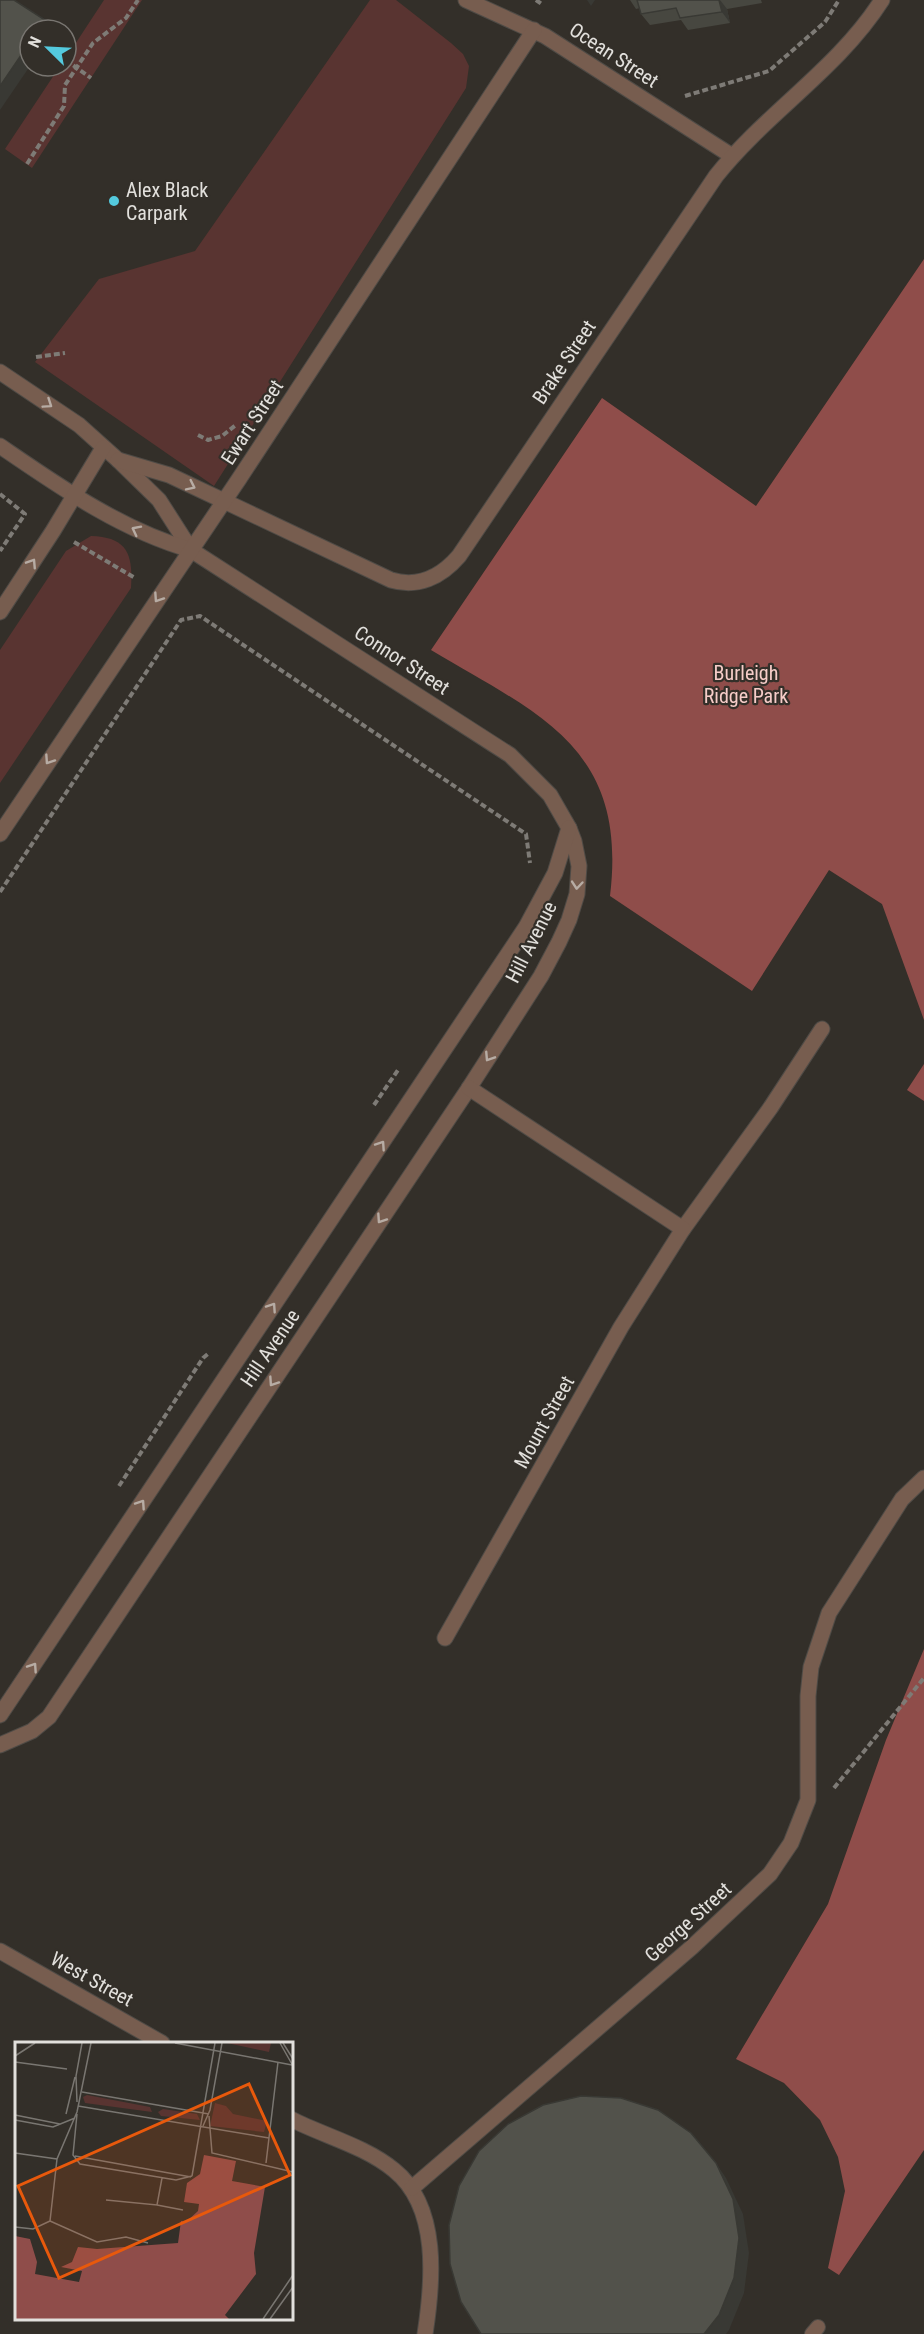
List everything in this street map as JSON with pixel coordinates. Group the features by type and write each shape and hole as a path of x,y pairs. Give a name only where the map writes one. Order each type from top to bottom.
{"street":[{"name":"Ocean Street","path":"466,0 534,30 732,156"},
{"name":"Brake Street","path":"118,460 169,476 392,580 416,583 442,572 459,556 686,219 732,156 838,57 882,0"},
{"name":"Ewart Street","path":"0,834 223,502 534,30"},
{"name":"Connor Street","path":"0,372 79,425 118,460 159,500 191,550"},
{"name":"Connor Street","path":"0,446 73,494 143,534 191,550 510,755 539,781 569,828"},
{"path":"0,612 53,531 73,494 103,448"},
{"name":"Hill Avenue","path":"0,1745 32,1731 49,1717 469,1088 541,976 569,920 577,894 579,866 569,828"},
{"name":"Hill Avenue","path":"0,1715 526,927 555,873 569,828"},
{"name":"Mount Street","path":"445,1638 621,1327 683,1229 771,1107 822,1029"},
{"path":"469,1088 683,1229"},
{"name":"George Street","path":"412,2188 692,1947 770,1874 791,1843 808,1800 808,1696 811,1667 829,1613 902,1499 924,1478"},
{"name":"West Street","path":"0,1951 160,2042"},
{"path":"292,2119 373,2157 394,2170 412,2188 425,2217 430,2256 425,2334"}],"path":[{"path":"78,65 93,43 126,18 138,0"},
{"path":"536,0 546,6"},
{"path":"684,97 770,71 825,21 839,0"},
{"path":"78,69 91,78"},
{"path":"27,164 64,106 65,86 70,78"},
{"path":"36,357 65,353"},
{"path":"198,435 208,440 222,436 237,424"},
{"path":"0,494 25,514 0,551"},
{"path":"74,542 135,578"},
{"path":"0,892 181,620 200,616 526,834 531,867"},
{"path":"369,1113 388,1081 402,1065"},
{"path":"117,1490 197,1367 210,1352"},
{"path":"832,1790 924,1677"}],"shaded area":[{"path":"104,0 142,0 32,168 5,149 52,78 78,78 78,40"},
{"path":"370,0 396,0 463,54 469,66 466,88 214,486 35,362 99,279 195,251"},
{"path":"91,536 113,540 126,550 131,566 131,588 0,783 0,650 66,551"}],"green space":[{"name":"Burleigh Ridge Park","path":"924,259 924,1020 882,904 829,870 752,991 610,896 612,846 605,804 590,770 568,742 540,717 431,650 602,398 756,506"},
{"path":"924,1064 924,1101 907,1090"},
{"path":"924,1649 924,2150 839,2275 828,2268 845,2191 838,2157 820,2120 784,2083 736,2059 828,1904 886,1740"}],"building":[{"path":"0,0 14,0 42,18 18,18 18,60 0,86"},
{"path":"637,0 719,0 722,12 680,18 676,8 641,14"},
{"path":"581,2096 621,2098 658,2110 691,2133 716,2163 733,2199 739,2238 734,2278 719,2315 704,2334 481,2334 461,2302 450,2264 449,2225 459,2186 479,2151 508,2124 543,2105"}],"place":[{"name":"Alex Black Carpark","path":"114,201"}]}
